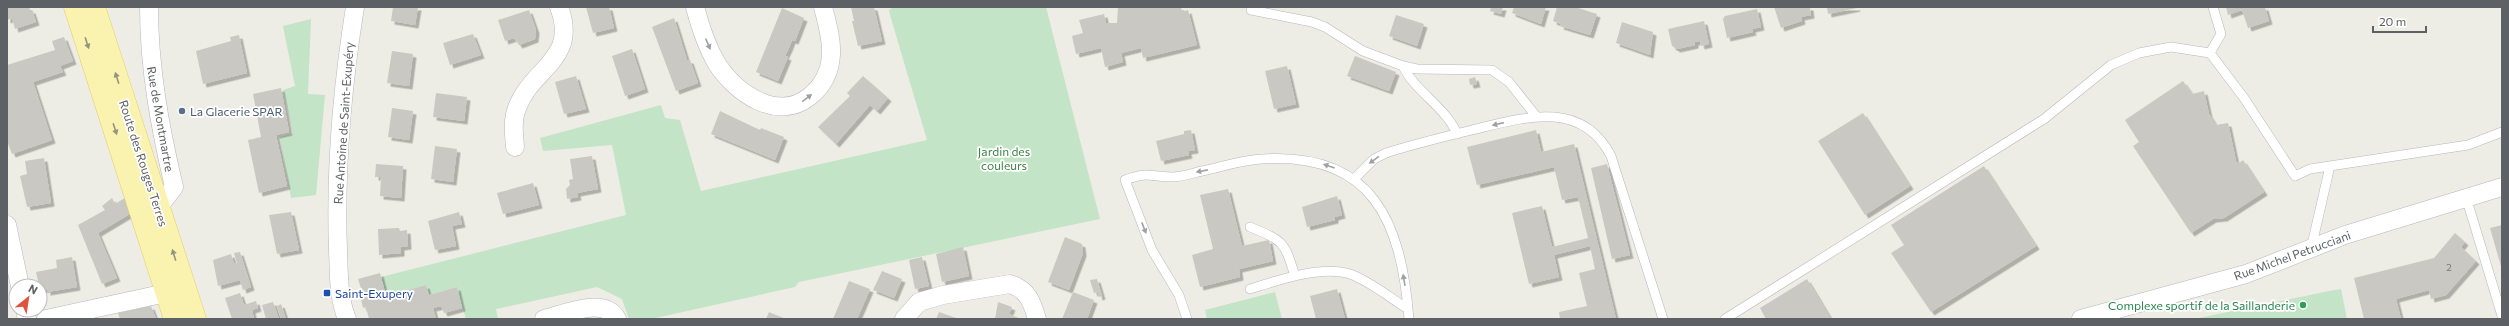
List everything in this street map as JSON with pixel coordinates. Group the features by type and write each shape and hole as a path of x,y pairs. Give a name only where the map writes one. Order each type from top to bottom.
{"main road":[{"name":"Route des Rouges Terres","path":"76,7 150,211 176,291 195,319"},
{"name":"Route des Rouges Terres","path":"94,7 150,211"},
{"name":"Route des Rouges Terres","path":"175,319 176,291"}],"street":[{"name":"Rue de Montmartre","path":"149,7 149,49 160,125 174,187 150,211"},
{"name":"Rue Antoine de Saint-Exupéry","path":"344,316 340,296 337,176 347,58 355,7"},
{"path":"515,147 513,125 517,107 562,48 565,34 559,7"},
{"path":"695,7 706,41 718,64 733,82 752,98 768,106 784,107 802,102 817,90 827,77 831,55 823,7"},
{"name":"Rue Michel Petrucciani","path":"2081,319 2110,315 2246,274 2345,235 2502,187"},
{"path":"7,225 18,278"},
{"path":"904,319 919,302 943,295 1010,284 1020,288 1028,295 1036,319"},
{"path":"46,319 176,291"},
{"path":"544,319 596,306 606,309 616,318"}],"lane":[{"path":"2210,53 2221,34 2213,7"},
{"path":"1252,10 1312,22 1325,27 1363,51 1403,66 1417,69 1492,70 1509,82 1536,116"},
{"path":"1725,319 2044,119 2111,65 2139,53 2171,47 2210,53 2244,98 2295,176 2310,169 2468,145 2502,132"},
{"path":"1403,66 1408,76 1452,123 1456,134"},
{"path":"1354,179 1374,159 1386,153 1456,134 1536,116 1557,117 1580,123 1594,132 1606,147 1663,319"},
{"path":"1187,319 1179,296 1152,250 1125,180 1143,174 1173,177 1260,159 1276,158 1317,162 1342,171 1354,179 1373,200 1392,231 1400,258 1409,319"},
{"path":"2311,249 2330,166"},
{"path":"2466,197 2502,316"},
{"path":"1250,227 1277,238 1285,246 1295,276"},
{"path":"1250,289 1295,276 1336,271 1350,274 1408,309"}],"green space":[{"name":"Jardin des couleurs","path":"893,7 1046,7 1100,219 799,282 795,287 651,319 629,319 622,299 597,287 496,309 498,319 466,319 457,287 429,295 426,285 386,296 381,277 626,215 612,145 543,151 540,138 661,105 665,118 680,120 701,191 927,140 890,15 889,10"},
{"path":"311,19 308,94 325,95 316,195 291,198 280,137 293,134 283,90 295,86 283,26"},
{"name":"Complexe sportif de la Saillanderie","path":"2341,289 2347,319 2194,319 2329,291"},
{"path":"1275,292 1282,319 1207,319 1205,310"}],"building":[{"path":"7,7 29,7 30,10 32,10 36,22 15,29 12,18 7,20"},
{"path":"393,7 418,7 415,25 391,21"},
{"path":"586,7 609,7 614,28 593,33"},
{"path":"851,7 874,7 882,41 858,46 852,21 854,21"},
{"path":"1118,7 1181,7 1182,12 1188,10 1197,45 1143,58 1141,48 1121,53 1123,62 1105,67 1101,48 1076,54 1072,36 1083,33 1079,20 1104,14 1106,23 1117,23"},
{"path":"1491,7 1503,7 1501,14 1490,11"},
{"path":"1514,7 1546,7 1541,24 1512,13"},
{"path":"1557,7 1575,7 1597,14 1590,35 1560,26 1561,24 1553,21"},
{"path":"1774,7 1810,7 1811,15 1801,17 1802,21 1781,28"},
{"path":"1827,7 1857,7 1857,8 1828,14"},
{"path":"2226,7 2265,7 2269,21 2248,28 2242,10 2228,15"},
{"path":"782,8 804,18 795,41 792,40 785,56 788,57 778,81 756,72"},
{"path":"1757,9 1761,27 1752,29 1753,32 1727,38 1723,19 1725,16"},
{"path":"529,10 536,30 535,39 519,45 514,38 505,41 498,20"},
{"path":"1396,15 1424,24 1417,46 1389,36"},
{"path":"674,18 687,60 690,60 698,83 676,91 652,27"},
{"path":"1704,21 1709,44 1701,46 1700,41 1695,42 1695,45 1677,49 1672,46 1668,29"},
{"path":"1622,22 1653,32 1650,55 1616,43"},
{"path":"473,34 481,55 450,65 443,43"},
{"path":"239,35 247,73 203,84 196,51 231,41 230,37"},
{"path":"64,37 73,61 60,66 63,72 33,82 52,140 12,154 7,141 7,65 55,50 52,41"},
{"path":"632,49 645,89 625,96 612,56"},
{"path":"392,51 413,54 409,86 387,83"},
{"path":"1355,56 1396,72 1389,91 1347,76"},
{"path":"1287,66 1296,104 1274,109 1265,71"},
{"path":"576,76 586,109 564,114 555,82"},
{"path":"863,76 888,98 877,111 870,105 836,144 818,127 850,96 847,93"},
{"path":"1475,77 1477,84 1470,85 1469,79"},
{"path":"2183,81 2192,94 2204,91 2209,114 2216,125 2228,123 2236,161 2238,164 2243,160 2264,192 2224,218 2213,219 2191,233 2133,146 2139,142 2125,120"},
{"path":"281,88 289,132 276,135 287,186 259,193 248,140 261,137 253,94"},
{"path":"436,93 467,97 464,121 433,117"},
{"path":"392,108 413,111 409,140 388,137"},
{"path":"720,111 760,130 761,128 784,137 775,160 711,134"},
{"path":"1863,113 1910,186 1865,215 1818,141"},
{"path":"1191,130 1195,150 1188,151 1189,155 1161,161 1156,141 1184,134 1184,131"},
{"path":"1536,130 1541,152 1574,144 1616,319 1560,319 1559,312 1587,306 1579,273 1595,269 1590,246 1554,255 1559,277 1529,284 1512,213 1542,206 1552,247 1588,238 1578,197 1562,200 1554,167 1477,185 1467,147"},
{"path":"435,146 457,149 453,182 431,179"},
{"path":"592,156 598,189 577,193 578,197 567,199 566,189 570,185 569,180 573,179 570,159"},
{"path":"44,158 51,203 27,207 20,176 27,174 25,161"},
{"path":"376,164 403,166 401,198 380,196 381,177 375,177"},
{"path":"1607,164 1630,255 1612,259 1591,168"},
{"path":"1984,166 2036,246 1931,312 1891,253 1904,245 1891,225"},
{"path":"533,183 539,205 503,214 497,193"},
{"path":"1228,189 1242,246 1269,240 1273,261 1239,269 1240,277 1200,287 1192,255 1213,249 1200,195"},
{"path":"128,196 133,212 98,233 117,278 102,284 78,225 105,210 102,206 112,198 115,204"},
{"path":"1337,196 1342,215 1335,217 1335,220 1307,227 1302,207"},
{"path":"291,212 299,250 277,254 269,215"},
{"path":"459,212 462,224 452,226 456,246 435,250 428,221"},
{"path":"2502,225 2502,270 2490,228"},
{"path":"399,228 400,231 407,230 408,246 401,247 401,253 379,255 378,229"},
{"path":"2455,233 2465,242 2461,247 2476,261 2446,295 2431,299 2429,290 2396,299 2401,319 2364,319 2354,278 2434,258"},
{"path":"1065,237 1082,244 1083,253 1069,290 1048,282"},
{"path":"963,247 969,276 942,282 936,254"},
{"path":"240,252 251,287 243,290 240,280 218,286 213,260 231,254 234,264 237,263 234,253"},
{"path":"72,257 77,287 48,292 48,278 37,278 36,272 57,268 56,260"},
{"path":"922,257 929,286 915,289 909,260"},
{"path":"882,271 902,279 894,298 873,290"},
{"path":"380,273 386,296 426,285 429,295 457,287 462,308 444,313 441,306 433,308 436,319 369,319 366,307 363,308 361,299 364,298 358,279"},
{"path":"1097,279 1102,296 1099,297 1098,292 1094,293 1090,280"},
{"path":"1807,279 1831,319 1766,319 1760,308"},
{"path":"849,281 870,289 857,319 833,319"},
{"path":"1337,289 1345,319 1316,319 1310,296"},
{"path":"1073,292 1094,300 1087,319 1062,319"},
{"path":"240,293 244,305 256,301 258,308 252,310 254,319 232,319 225,298"},
{"path":"273,302 279,319 266,319 262,305"},
{"path":"998,302 1012,307 1009,314 1021,319 995,319"},
{"path":"281,304 286,319 281,319 277,306"},
{"path":"151,306 156,319 120,319 118,313"},
{"path":"769,312 786,319 766,319"},
{"path":"939,312 959,319 936,319"}],"place":[{"name":"La Glacerie SPAR","path":"182,111"},
{"name":"Saint-Exupery","path":"327,293"},
{"name":"Complexe sportif de la Saillanderie","path":"2303,305"}]}
